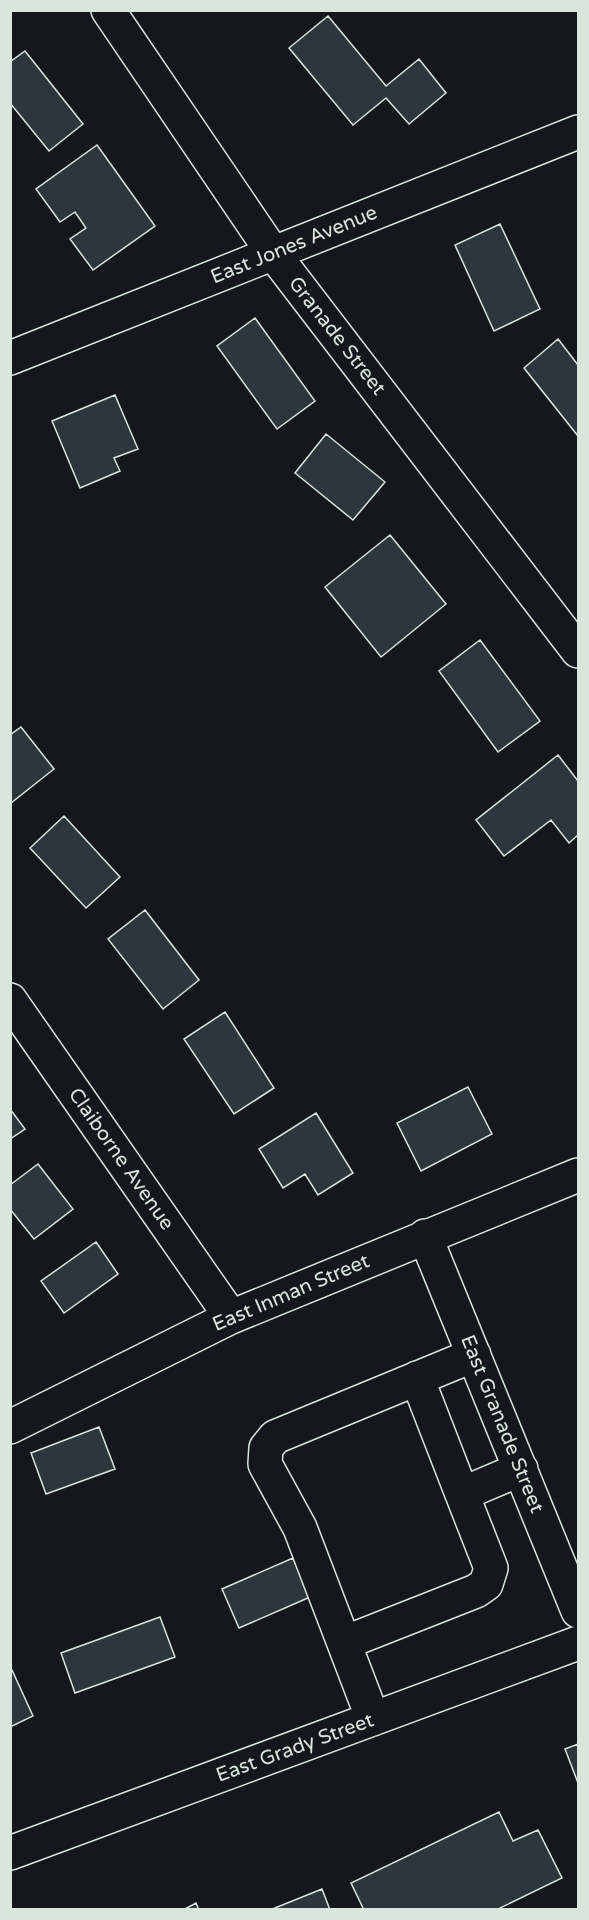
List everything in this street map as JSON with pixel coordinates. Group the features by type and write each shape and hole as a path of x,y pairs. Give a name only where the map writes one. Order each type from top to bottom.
{"street":[{"name":"Granade Street","path":"108,10 273,253 579,651"},
{"name":"East Jones Avenue","path":"10,358 579,132"},
{"name":"Claiborne Avenue","path":"10,1000 231,1317"},
{"name":"East Inman Street","path":"10,1427 231,1317 579,1175"},
{"name":"East Granade Street","path":"425,1236 579,1611"},
{"path":"373,1719 300,1528 265,1464 266,1448 275,1437 474,1355"},
{"path":"344,1643 476,1591 486,1584 491,1568 417,1378"},
{"path":"462,1494 521,1469"},
{"name":"East Grady Street","path":"10,1853 579,1643"}],"building":[{"path":"328,16 386,86 419,59 446,93 409,124 386,98 353,125 289,48"},
{"path":"25,51 83,124 49,151 10,103 10,62"},
{"path":"97,145 155,226 93,270 70,239 86,228 75,212 60,222 36,189"},
{"path":"500,224 540,309 494,331 455,245"},
{"path":"255,318 315,401 277,429 217,346"},
{"path":"558,339 578,365 578,436 524,368"},
{"path":"115,395 138,449 114,458 120,471 80,488 52,421"},
{"path":"326,434 385,482 353,520 295,473"},
{"path":"390,535 446,604 381,657 325,587"},
{"path":"480,640 540,721 498,752 439,671"},
{"path":"21,727 54,769 11,803 10,735"},
{"path":"558,755 578,781 578,835 569,843 551,820 504,856 476,820"},
{"path":"64,816 120,877 86,908 30,848"},
{"path":"145,910 199,980 163,1009 108,939"},
{"path":"225,1012 274,1088 234,1114 184,1039"},
{"path":"468,1087 492,1134 421,1171 397,1123"},
{"path":"10,1109 25,1129 10,1139"},
{"path":"316,1113 353,1173 318,1195 305,1174 283,1188 259,1149"},
{"path":"38,1164 73,1209 34,1239 10,1209 10,1185"},
{"path":"96,1242 118,1274 64,1313 41,1281"},
{"path":"99,1427 115,1469 46,1494 31,1453"},
{"path":"293,1558 310,1597 239,1628 222,1589"},
{"path":"160,1617 175,1657 75,1693 61,1653"},
{"path":"12,1670 33,1716 10,1727 10,1671"},
{"path":"578,1744 578,1783 565,1749"},
{"path":"499,1812 513,1841 538,1830 562,1878 496,1910 364,1910 351,1883"},
{"path":"322,1889 330,1910 270,1910"},
{"path":"196,1903 199,1910 183,1910"}]}
